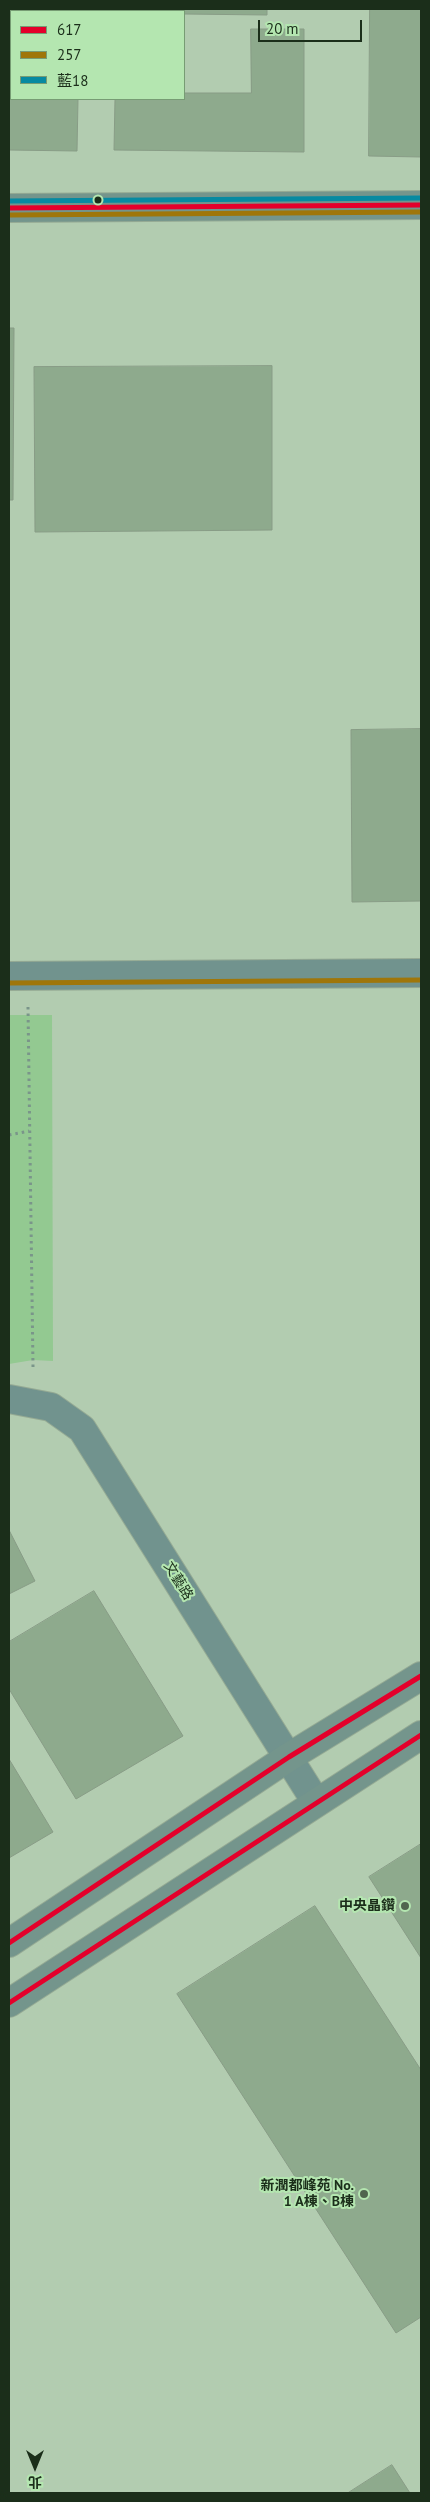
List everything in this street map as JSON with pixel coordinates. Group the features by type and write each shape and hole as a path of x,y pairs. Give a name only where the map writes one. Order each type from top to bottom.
{"street":[{"path":"9,208 421,205"},
{"path":"9,976 421,973"},
{"name":"文藝路","path":"9,1399 51,1407 82,1429 316,1802"},
{"path":"9,1944 289,1757 421,1676"},
{"path":"9,2003 421,1735"}],"path":[{"path":"27,1002 33,1367"},
{"path":"9,1135 29,1131"}],"green space":[{"path":"9,1015 52,1015 53,1361 33,1360 9,1364"}],"building":[{"path":"9,9 267,9 267,15 185,14 185,10 10,10 9,13"},
{"path":"370,9 421,9 421,157 369,156"},
{"path":"251,29 304,29 304,152 114,150 115,100 185,100 185,93 251,93"},
{"path":"9,97 10,100 78,100 77,151 9,150"},
{"path":"9,328 14,328 13,500 9,500"},
{"path":"272,366 272,530 35,532 34,367"},
{"path":"421,729 421,901 352,902 351,730"},
{"path":"9,1530 35,1581 9,1594"},
{"path":"94,1591 183,1736 76,1799 9,1689 9,1642"},
{"path":"9,1759 53,1832 9,1858"},
{"name":"中央晶鑽","path":"421,1844 421,1958 369,1877"},
{"name":"新潤都峰苑 No. 1 A棟、B棟","path":"315,1906 421,2070 421,2317 396,2333 177,1994"},
{"path":"392,2465 410,2493 348,2493"}],"transit line":[{"name":"藍18","path":"9,201 421,198"},
{"name":"617","path":"9,208 421,205"},
{"name":"257","path":"9,215 421,212"},
{"name":"257","path":"9,983 421,980"},
{"name":"617","path":"9,1943 289,1757 421,1676"},
{"name":"617","path":"9,2003 421,1735"}],"place":[{"name":"中央晶鑽","path":"405,1906"},
{"name":"新潤都峰苑 No. 1 A棟、B棟","path":"364,2194"}]}
